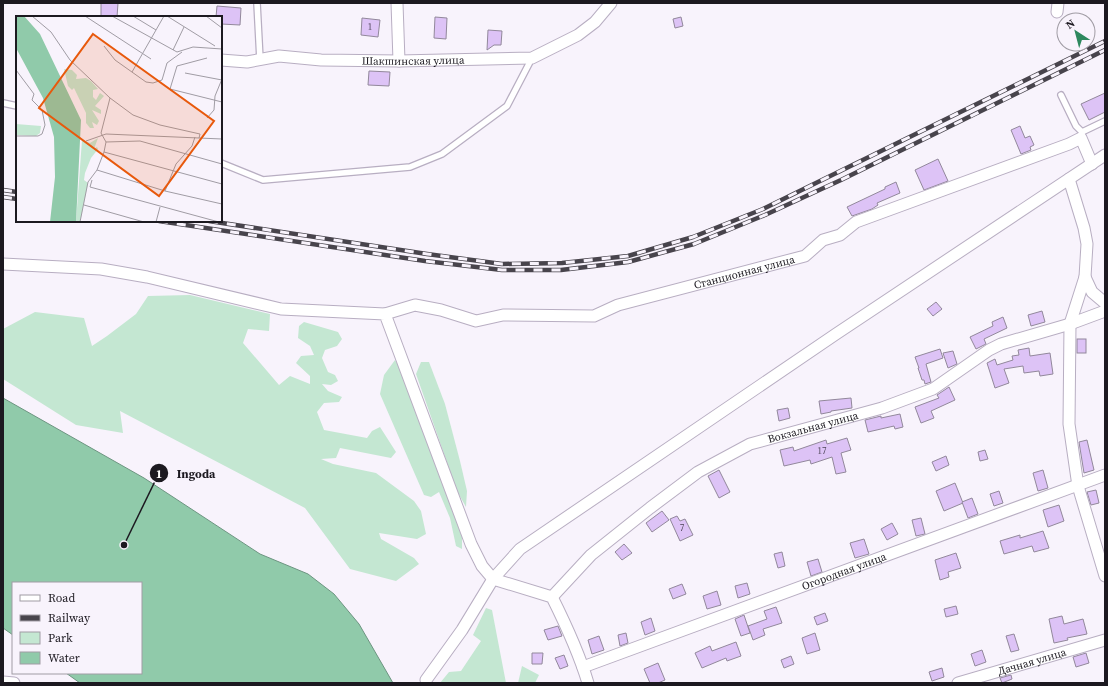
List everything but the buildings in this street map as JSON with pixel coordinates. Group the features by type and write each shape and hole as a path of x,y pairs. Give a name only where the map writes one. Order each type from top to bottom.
{"street":[{"path":"397,3 399,61"},
{"name":"Шакшинская улица","path":"222,60 247,62 279,56 321,60 399,61 532,58 578,35 595,22 611,3"},
{"path":"1082,135 1092,164"},
{"name":"Станционная улица","path":"3,264 101,269 147,277 281,309 385,314 415,305 441,310 476,321 503,315 566,317 594,316 618,305 805,256 823,240 840,235 856,222 1069,144 1082,135"},
{"path":"426,680 462,630 493,579 520,549 836,334 1105,155"},
{"path":"1069,179 1084,228 1087,244 1085,277 1070,324 1069,424 1078,486 1105,576"},
{"path":"1085,277 1092,292 1105,303"},
{"name":"Вокзальная улица","path":"552,597 591,555 650,508 698,472 750,444 882,408 933,389 989,350 1001,344 1070,324 1105,311"},
{"path":"385,314 471,544 482,566 493,579 552,597 565,622 588,683"},
{"name":"Огородная улица","path":"583,667 1105,475"},
{"name":"Дачная улица","path":"958,683 1105,640"},
{"path":"3,682 14,683"}],"lane":[{"path":"257,3 260,60"},
{"path":"222,163 263,180 410,167 442,154 507,106 532,58"},
{"path":"1061,95 1082,135 1105,121"},
{"path":"3,103 16,106"}],"green space":[{"path":"190,295 270,314 269,331 248,329 243,343 279,385 290,376 310,384 310,376 296,363 301,356 314,355 310,346 298,338 299,326 304,322 338,332 342,339 337,346 325,350 322,358 328,372 335,375 338,381 331,385 322,384 328,391 342,397 339,402 324,403 317,412 324,430 367,438 372,431 380,427 396,452 391,458 340,448 336,458 321,459 333,464 376,473 414,501 421,511 426,534 417,539 379,533 381,539 414,558 419,564 396,581 350,569 305,508 120,411 123,433 76,425 3,379 3,329 35,312 84,318 92,346 136,314 148,296"},
{"path":"395,360 400,368 462,537 462,549 456,546 450,518 439,492 431,497 424,495 380,394 384,375"},
{"path":"421,362 429,362 445,404 467,491 466,507 457,491 416,374"},
{"path":"486,608 492,610 506,683 440,683 449,672 461,671 481,641 473,635"},
{"path":"522,666 539,675 535,683 518,683"}],"water":[{"path":"3,398 144,478 260,554 308,574 334,594 359,624 393,683 80,683 67,674 142,674 142,582 12,582 12,634 3,628"}],"railway":[{"path":"216,222 502,264 562,263 628,256 693,237 763,209 1105,41"},
{"path":"166,222 425,261 502,270 561,270 628,262 694,244 765,215 841,180 1105,50"},
{"path":"3,190 16,192"},
{"path":"3,197 16,199"}],"place":[{"name":"Ingoda","path":"124,545"}]}
